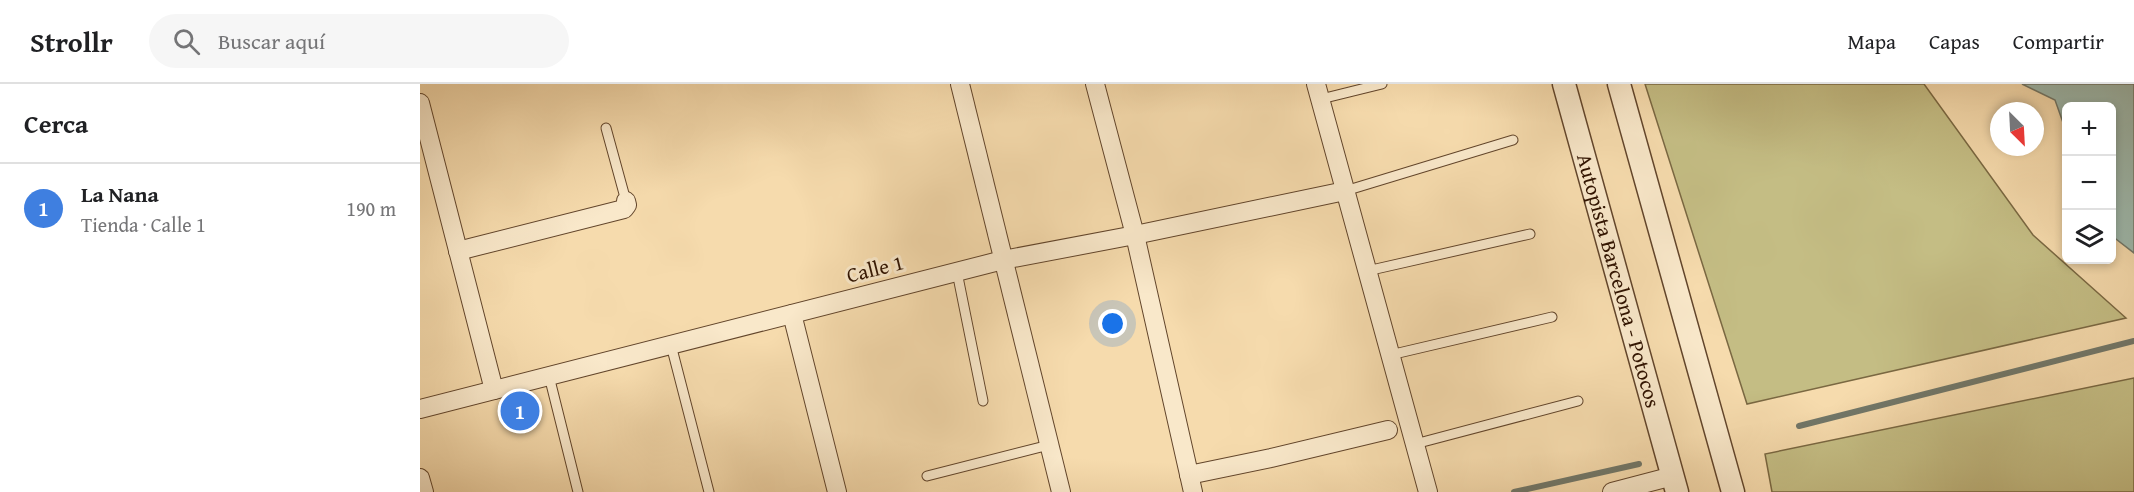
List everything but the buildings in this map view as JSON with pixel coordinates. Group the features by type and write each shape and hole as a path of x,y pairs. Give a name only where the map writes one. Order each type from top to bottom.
{"street":[{"path":"960,84 1061,492"},
{"path":"1095,84 1134,235 1191,483 1271,458 1388,430"},
{"name":"Autopista Barcelona - Potocos","path":"1564,84 1675,484"},
{"path":"1619,84 1733,492"},
{"path":"1319,92 1428,492"},
{"path":"420,103 494,390"},
{"name":"Calle 1","path":"420,409 1003,260 1345,191"},
{"path":"458,251 624,209 627,206 626,201"},
{"path":"792,314 837,492"},
{"path":"420,478 424,492"},
{"path":"1612,492 1675,484"}],"lane":[{"path":"1319,92 1382,84"},
{"path":"606,128 626,201"},
{"path":"1345,191 1513,140"},
{"path":"1368,271 1530,234"},
{"path":"957,272 983,400"},
{"path":"1390,356 1552,316"},
{"path":"670,345 709,492"},
{"path":"549,376 578,492"},
{"path":"1415,444 1578,402"},
{"path":"927,476 1049,445"}],"shaded area":[{"path":"1645,84 1924,84 2033,235 2062,261 2062,264 2065,264 2126,318 1747,404"},
{"path":"2022,84 2134,84 2134,253 2116,239 2116,102 2062,102 2062,120 2055,100"},
{"path":"2134,378 2134,492 1772,492 1765,454"}],"waterway":[{"path":"1799,426 2134,341"},
{"path":"1514,492 1639,464"}],"place":[{"name":"La Nana","path":"520,411"}]}
